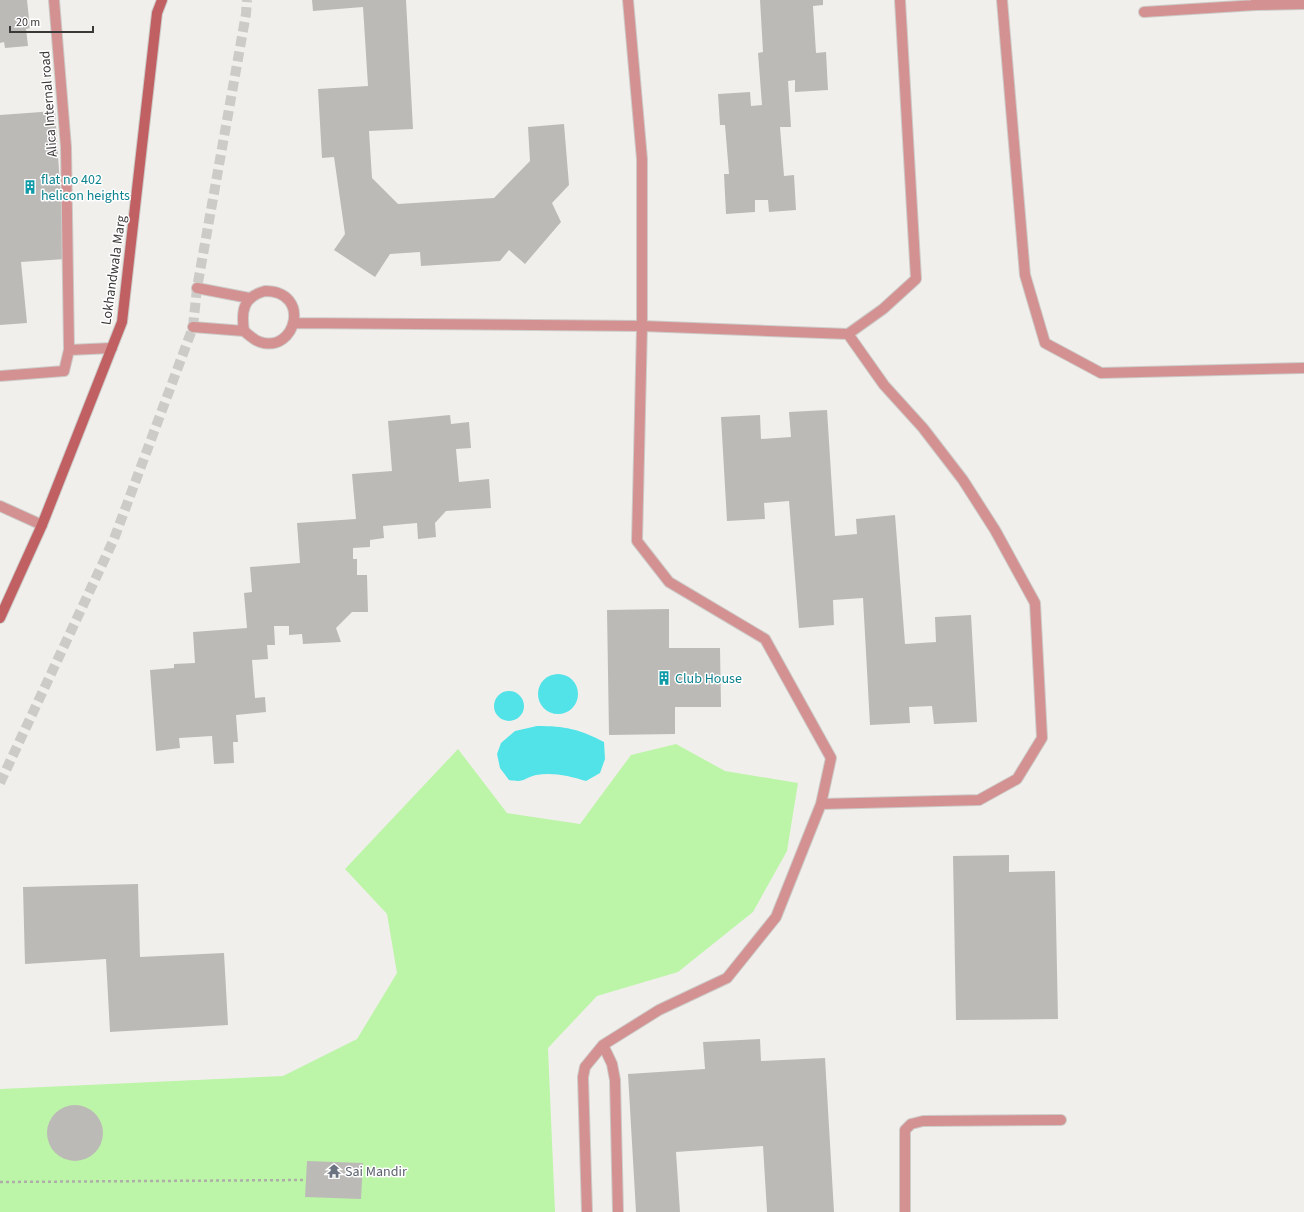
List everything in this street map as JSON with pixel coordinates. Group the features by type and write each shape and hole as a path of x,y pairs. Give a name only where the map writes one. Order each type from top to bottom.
{"street":[{"name":"Alica Internal road","path":"0,376 64,372 68,350 66,147 54,0"},
{"name":"Lokhandwala Marg","path":"0,618 42,525 122,322 157,13 162,0"},
{"path":"587,1212 583,1077 584,1067 603,1045 659,1010 727,978 776,917 821,804 831,758 765,639 670,582 637,541 642,326 642,159 628,0"},
{"path":"294,323 642,326 848,334 883,309 916,279 900,0"},
{"path":"1002,0 1025,275 1045,343 1101,373 1304,368"},
{"path":"1144,12 1256,2 1304,4"},
{"path":"197,288 249,298"},
{"path":"194,327 244,331 260,342 269,343 278,341 291,331 295,315 293,306 288,299 274,291 257,293 249,298 242,314 244,331"},
{"path":"821,804 979,800 1017,779 1042,738 1035,603 995,530 963,480 923,428 884,385 848,334"},
{"path":"68,350 112,348"},
{"path":"0,506 42,525"},
{"path":"603,1045 612,1064 615,1080 618,1212"},
{"path":"904,1212 905,1130 912,1124 922,1121 1061,1120"}],"path":[{"path":"0,1182 306,1180"}],"green space":[{"path":"676,744 725,771 798,783 787,851 753,912 678,972 597,996 548,1048 555,1212 0,1212 0,1089 283,1076 357,1039 397,973 387,914 345,869 458,749 507,813 580,824 631,755"}],"water":[{"path":"562,674 569,677 575,683 578,694 577,702 569,711 562,714 554,714 547,711 539,702 538,690 541,683 550,675"},
{"path":"509,691 520,695 524,706 520,717 509,721 498,717 494,706 498,695"},
{"path":"537,726 572,729 604,742 605,759 600,773 586,781 555,774 536,775 522,781 509,780 500,768 497,754 501,743 515,731"}],"building":[{"path":"0,0 27,0 30,28 26,29 28,46 5,48 4,42 0,43"},
{"path":"312,0 406,0 413,129 369,131 372,178 398,204 494,198 530,161 528,127 564,124 569,185 552,203 561,222 525,264 509,250 500,261 421,266 420,252 390,254 375,277 334,250 345,234 334,157 322,158 318,89 368,86 363,7 313,11"},
{"path":"760,0 823,0 823,5 813,6 816,53 826,52 828,90 795,92 795,80 788,81 791,127 780,127 784,176 794,175 796,210 769,212 768,200 755,200 755,212 726,214 724,174 729,174 725,125 720,125 718,94 750,92 751,106 762,105 758,53 763,52"},
{"name":"flat no 402 helicon heights","path":"55,111 65,259 21,262 27,323 0,325 0,115"},
{"path":"827,410 835,536 857,534 856,519 895,515 905,644 936,642 935,617 971,615 977,722 934,724 932,706 909,707 910,723 870,725 863,598 833,600 834,625 799,628 789,501 764,503 765,519 727,521 721,417 760,415 761,439 791,437 789,412"},
{"path":"450,415 451,424 469,422 471,448 456,449 459,482 489,479 491,508 446,511 435,523 436,537 418,539 417,523 383,526 384,538 370,540 370,547 353,548 353,559 357,559 357,575 367,575 368,612 352,612 336,628 341,642 303,644 302,634 289,635 289,626 274,626 275,645 267,645 268,659 252,660 255,698 265,697 266,712 236,715 238,742 233,742 234,763 214,764 212,736 179,738 180,748 156,751 150,670 174,668 174,664 195,663 193,632 247,628 244,593 252,592 250,567 300,563 297,523 356,519 352,474 392,471 388,421"},
{"name":"Club House","path":"669,609 669,648 720,648 721,707 675,707 675,734 609,735 607,610"},
{"path":"1009,855 1009,872 1055,871 1058,1019 956,1020 953,856"},
{"path":"138,884 140,957 224,953 228,1025 110,1032 106,959 25,964 23,887"},
{"path":"760,1039 761,1061 825,1058 834,1212 767,1212 763,1146 676,1152 680,1212 636,1212 628,1074 705,1069 703,1042"},
{"path":"69,1105 81,1105 91,1109 99,1117 103,1127 103,1139 99,1149 91,1157 81,1161 69,1161 59,1157 51,1149 47,1139 47,1127 51,1117 59,1109"},
{"name":"Sai Mandir","path":"307,1161 363,1163 361,1199 305,1197"}],"tunnel":[{"path":"0,783 114,539 193,327 197,288 246,14 247,0"}],"place":[{"name":"flat no 402 helicon heights","path":"30,187"},
{"name":"Club House","path":"664,678"},
{"name":"Sai Mandir","path":"334,1171"}]}
